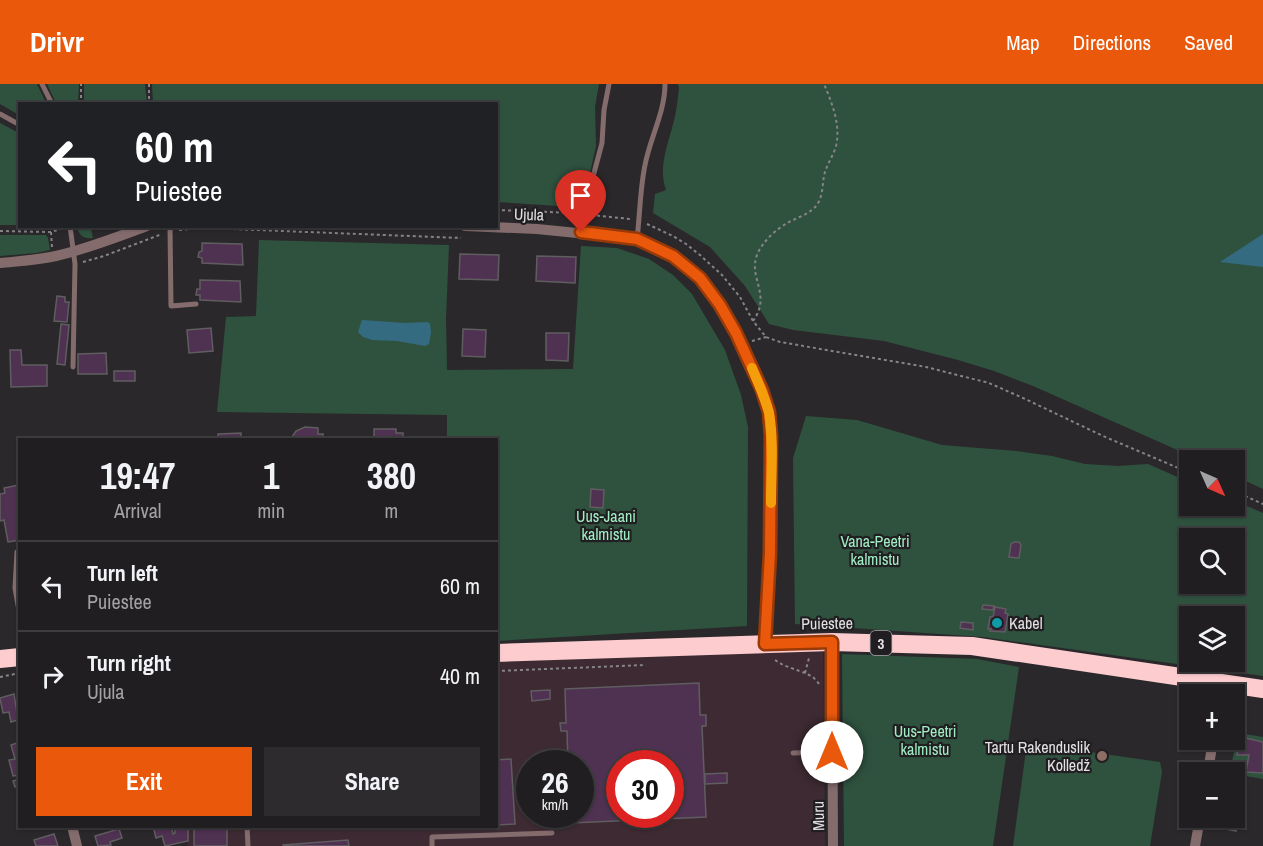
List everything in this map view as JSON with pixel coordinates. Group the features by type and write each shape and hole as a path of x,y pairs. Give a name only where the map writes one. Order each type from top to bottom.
{"highway":[{"name":"Puiestee","path":"498,653 767,652 832,642 972,646 1198,684"},
{"path":"0,659 18,657"},
{"name":"Puiestee","path":"1245,689 1263,689"}],"street":[{"path":"0,263 54,256 99,244 142,228"},
{"name":"Ujula","path":"498,228 581,232 637,239 673,256 700,278 720,305 742,346 762,390 769,412 771,436 767,652"},
{"name":"Muru","path":"832,642 833,846"},
{"path":"72,828 77,846"},
{"path":"1194,846 1198,828"}],"lane":[{"path":"42,84 51,102"},
{"path":"581,232 583,214 602,143 604,110 609,84"},
{"path":"637,239 644,166 662,106 665,84"},
{"path":"0,114 18,124"},
{"path":"70,228 75,264 73,367"},
{"path":"170,229 171,306 196,304"},
{"path":"17,552 15,588 18,605"},
{"path":"793,753 832,752"},
{"path":"247,828 248,846"},
{"path":"432,846 432,837 552,833"}],"path":[{"path":"81,84 81,102"},
{"path":"149,84 149,102"},
{"path":"753,321 759,313 761,304 755,267 757,255 771,235 785,224 814,209 822,195 827,164 833,154 837,134 834,111 824,84"},
{"path":"498,210 617,217 639,221 673,236 700,255 722,275 740,297 753,321 766,337"},
{"path":"0,231 51,232 66,228"},
{"path":"75,264 99,258 170,229 206,228 471,238"},
{"path":"51,232 52,249"},
{"path":"742,346 754,339 766,337 780,342 926,367 989,383 1179,468"},
{"path":"1245,496 1263,504"},
{"path":"767,652 783,665 813,677 832,697"},
{"path":"805,673 809,657"},
{"path":"498,671 655,664"},
{"path":"0,677 18,673"}],"shaded area":[{"path":"823,651 825,846 188,846 188,828 498,828 498,657"}],"green space":[{"path":"0,84 37,84 46,102 18,102 18,114 0,104"},
{"path":"47,84 79,84 78,102 56,102"},
{"path":"84,84 145,84 147,102 84,102"},
{"path":"152,84 599,84 595,107 596,146 583,204 574,207 498,202 498,102 153,102"},
{"path":"678,84 1263,84 1263,489 1245,481 1245,450 1179,451 994,371 884,341 793,330 769,324 745,286 710,247 653,213 655,194 666,190 663,172 665,153 676,113"},
{"path":"0,123 18,132 18,225 0,225"},
{"path":"90,228 93,238 84,237 77,229"},
{"path":"0,235 46,235 50,250 0,256"},
{"name":"Uus-Jaani kalmistu","path":"259,240 449,245 446,319 447,370 573,369 581,246 617,248 649,259 673,275 692,294 725,350 741,395 748,427 747,626 498,641 498,438 447,438 447,415 217,412 226,317 256,316"},
{"name":"Vana-Peetri kalmistu","path":"806,416 857,420 942,445 1016,451 1085,464 1118,466 1148,464 1179,478 1179,516 1245,516 1245,505 1263,513 1263,676 1234,672 1245,672 1245,606 1179,606 1179,664 983,637 795,624 793,458"},
{"name":"Uus-Peetri kalmistu","path":"842,654 977,659 1019,667 993,846 844,846"},
{"path":"1245,734 1263,737 1263,742 1245,739"},
{"path":"1027,743 1160,762 1162,772 1150,846 1013,846"},
{"path":"1235,750 1239,750 1238,755 1249,755 1246,772 1263,773 1263,779 1245,775 1245,762 1232,761"}],"water":[{"path":"1263,234 1263,267 1220,262"},
{"path":"362,320 428,322 431,333 429,344 425,346 363,337 358,332"}],"building":[{"path":"202,243 242,244 243,265 202,263 202,258 198,257 199,252 202,251"},
{"path":"460,254 499,255 498,280 459,279"},
{"path":"537,256 576,257 575,283 536,281"},
{"path":"200,280 240,281 241,302 200,300 200,295 196,295 197,289 200,289"},
{"path":"57,296 65,297 65,302 69,302 67,322 54,321"},
{"path":"61,324 69,325 65,365 57,364"},
{"path":"211,328 213,351 189,353 187,330"},
{"path":"463,329 486,330 485,357 462,356"},
{"path":"546,333 569,333 568,361 546,360"},
{"path":"10,350 21,350 22,365 47,365 47,386 11,387"},
{"path":"106,353 107,374 78,374 78,354"},
{"path":"114,371 135,371 135,381 114,381"},
{"path":"305,427 318,428 318,434 323,434 323,438 292,438 296,431"},
{"path":"374,429 396,429 396,433 403,433 403,438 374,438"},
{"path":"241,433 241,438 206,438 218,437 218,434"},
{"path":"18,485 18,540 8,542 4,520 0,521 0,494 5,493 4,488"},
{"path":"591,489 604,490 603,508 590,507"},
{"path":"1019,542 1021,545 1019,558 1009,557 1011,544"},
{"path":"983,605 994,606 993,610 982,609"},
{"name":"Kabel","path":"995,607 1006,609 1005,613 1008,614 1005,632 988,629"},
{"path":"961,622 973,623 973,630 960,628"},
{"path":"699,683 700,715 706,715 706,726 702,726 706,817 684,818 684,750 606,750 606,821 594,822 594,750 568,750 567,731 561,731 560,723 566,723 565,689"},
{"path":"550,690 550,699 532,701 531,691"},
{"path":"14,694 18,720 11,722 9,712 3,713 0,698"},
{"path":"1245,738 1263,742 1263,773 1246,772 1249,755 1237,755 1238,750 1245,750"},
{"path":"18,743 18,775 13,776 9,760 15,759 11,745"},
{"path":"511,759 515,824 498,825 498,760"},
{"path":"727,773 727,783 705,784 705,774"},
{"path":"18,780 18,786 15,787 13,781"},
{"path":"154,828 172,828 173,834 175,828 188,828 188,841 165,846 162,836 156,838"},
{"path":"194,828 227,828 227,846 194,846"},
{"path":"1221,828 1237,828 1236,831"},
{"path":"119,829 122,838 110,842 111,845 98,846 95,836"},
{"path":"54,834 58,846 36,846 34,840"},
{"path":"348,840 349,846 283,846 283,845"}],"slow traffic":[{"path":"752,368 769,412 771,503"}],"place":[{"name":"Kabel","path":"997,623"},
{"name":"Tartu Rakenduslik Kolledž","path":"1102,756"}],"route":[{"path":"581,232 637,239 673,256 700,278 720,305 736,333 762,390 769,412 771,436 770,553 765,644 832,642 832,752"}]}
